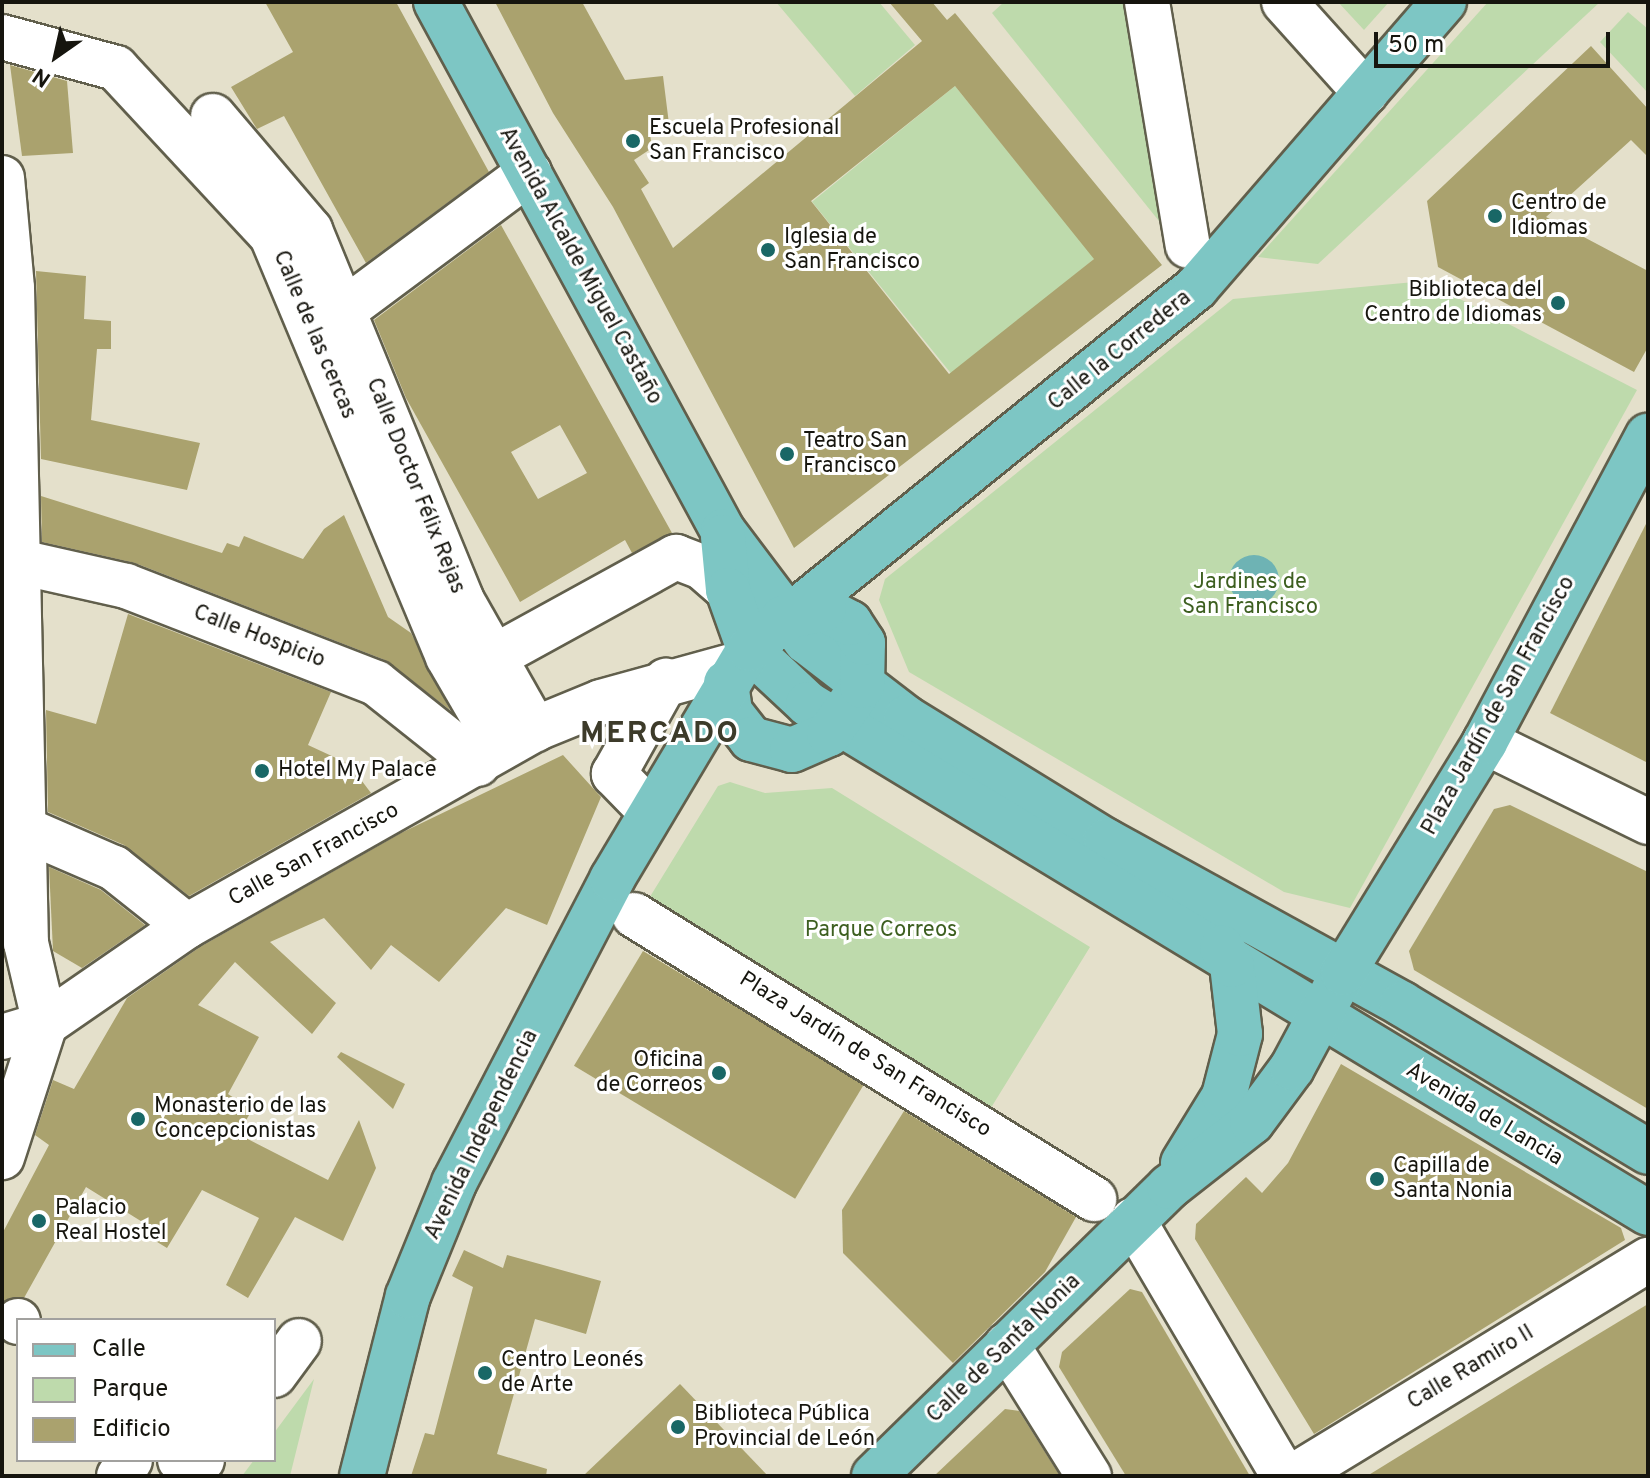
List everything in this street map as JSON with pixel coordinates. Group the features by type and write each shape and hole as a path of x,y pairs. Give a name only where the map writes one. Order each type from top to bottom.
{"main road":[{"name":"Avenida Alcalde Miguel Castaño","path":"436,2 723,531"},
{"name":"Calle la Corredera","path":"783,618 1196,288 1444,2"},
{"name":"Plaza Jardín de San Francisco","path":"1169,1187 1252,1122 1292,1068 1343,973 1485,742 1648,436"},
{"path":"723,531 783,618"},
{"path":"619,907 650,811 738,665 783,618 813,608 850,623 866,650 862,686 836,724 813,745 771,748 739,727 738,665 723,531"},
{"path":"738,665 1320,1017"},
{"path":"862,686 1186,888 1343,973 1648,1152"},
{"path":"1169,1187 1224,1096 1240,1034 1232,965 1186,888"},
{"name":"Avenida Independencia","path":"362,1476 408,1296 454,1183 619,907"},
{"path":"1232,965 1289,983 1343,973"},
{"name":"Avenida de Lancia","path":"1320,1017 1648,1213"},
{"name":"Calle de Santa Nonia","path":"874,1476 1169,1187"}],"street":[{"path":"1147,2 1188,246"},
{"path":"1284,2 1366,93"},
{"name":"Calle de las cercas","path":"2,37 116,68 272,236 448,657 505,747"},
{"name":"Calle Doctor Félix Rejas","path":"213,116 310,230 461,599 492,658"},
{"path":"343,311 529,173"},
{"path":"2,178 12,288 9,560 16,820 26,943 45,1024 30,1079 2,1157"},
{"path":"728,590 702,567 676,557 492,658 505,747 646,688 738,665"},
{"name":"Calle Hospicio","path":"9,560 126,586 376,683 505,747"},
{"path":"646,688 615,766 615,779 650,811"},
{"path":"1485,742 1648,822"},
{"name":"Calle San Francisco","path":"2,1037 45,1024 187,926 505,747"},
{"path":"16,820 114,868 187,926"},
{"name":"Plaza Jardín de San Francisco","path":"619,907 1094,1199"},
{"path":"1133,1220 1284,1476"},
{"name":"Calle Ramiro II","path":"1294,1476 1648,1260"},
{"path":"1007,1345 1089,1476"}],"green space":[{"path":"776,2 879,2 915,45 855,96"},
{"path":"1004,2 1133,2 1171,236 992,13"},
{"path":"1338,2 1389,2 1364,30"},
{"path":"1488,2 1600,2 1318,264 1258,257"},
{"path":"1628,12 1648,29 1648,93 1600,42"},
{"path":"955,86 1095,259 952,374 812,202"},
{"name":"Jardines de San Francisco","path":"1425,281 1637,390 1350,908 1284,892 909,672 879,600 885,579 1233,299"},
{"name":"Parque Correos","path":"730,782 765,793 832,788 1090,947 989,1111 648,900 718,786"},
{"path":"314,1379 290,1476 242,1476 252,1462 276,1462 276,1430"}],"water":[{"path":"1254,555 1272,562 1279,580 1272,598 1254,605 1236,598 1229,580 1236,562"}],"building":[{"path":"265,2 396,2 489,172 366,263 284,116 257,129 231,87 293,52"},
{"name":"Iglesia de San Francisco","path":"495,2 582,2 625,80 663,76 670,132 650,134 652,148 634,160 649,183 641,189 673,248 922,41 889,2 932,2 947,20 955,13 1162,265 794,548 613,207 553,113","holes":["955,86 1094,259 949,374 811,201"]},
{"name":"Centro de Idiomas","path":"1591,46 1648,109 1648,157 1631,140 1546,217 1648,271 1648,347 1634,372 1438,267 1427,201"},
{"path":"10,65 67,81 73,153 22,156"},
{"path":"501,225 672,533 632,553 625,540 520,602 406,398 374,320","holes":["560,425 587,473 538,499 511,452"]},
{"path":"36,271 86,276 84,319 111,321 111,349 97,349 91,420 200,443 187,490 41,459"},
{"path":"41,496 222,553 227,543 239,547 244,536 303,559 324,529 344,515 388,617 411,633 450,710 385,660 135,563 42,542"},
{"path":"1648,520 1648,763 1550,713"},
{"path":"128,614 331,692 308,745 349,764 371,793 189,896 124,845 48,812 46,710 96,724"},
{"path":"563,755 601,797 547,925 506,908 439,982 391,945 371,970 324,918 270,942 336,1003 312,1034 235,962 198,1005 259,1037 228,1094 252,1110 238,1134 328,1180 359,1120 376,1168 343,1241 295,1217 248,1298 226,1285 259,1218 202,1190 167,1248 139,1231 144,1223 86,1187 24,1298 2,1303 2,1234 49,1145 35,1135 53,1080 74,1089 127,998 200,947 401,833"},
{"path":"1510,805 1648,872 1648,1109 1414,970 1409,951 1494,809"},
{"path":"49,867 101,890 145,925 82,968 53,951"},
{"name":"Oficina de Correos","path":"643,951 864,1084 795,1199 574,1066"},
{"path":"341,1052 405,1084 393,1109 337,1057"},
{"path":"1341,1064 1621,1228 1625,1240 1314,1434 1195,1239 1196,1224 1246,1177 1262,1193 1288,1163"},
{"path":"904,1111 1076,1217 1045,1272 953,1363 843,1253 842,1210"},
{"path":"464,1250 503,1268 507,1255 601,1281 586,1334 535,1319 497,1454 547,1469 546,1476 411,1476 425,1433 434,1435 473,1287 452,1276"},
{"path":"1130,1289 1142,1292 1250,1476 1126,1476 1059,1367 1062,1352"},
{"path":"1648,1304 1648,1476 1367,1476 1557,1359"},
{"name":"Biblioteca Pública Provincial de León","path":"680,1384 768,1476 583,1476"},
{"path":"1005,1409 1019,1411 1060,1476 934,1476"}],"place":[{"name":"Escuela Profesional San Francisco","path":"633,141"},
{"name":"Centro de Idiomas","path":"1495,216"},
{"name":"Iglesia de San Francisco","path":"768,250"},
{"name":"Biblioteca del Centro de Idiomas","path":"1558,303"},
{"name":"Teatro San Francisco","path":"787,454"},
{"name":"Hotel My Palace","path":"262,771"},
{"name":"Oficina de Correos","path":"719,1073"},
{"name":"Monasterio de las Concepcionistas","path":"138,1119"},
{"name":"Capilla de Santa Nonia","path":"1377,1179"},
{"name":"Palacio Real Hostel","path":"39,1221"},
{"name":"Centro Leonés de Arte","path":"485,1373"},
{"name":"Biblioteca Pública Provincial de León","path":"678,1427"}],"district":[{"name":"MERCADO","path":"660,735"}]}
